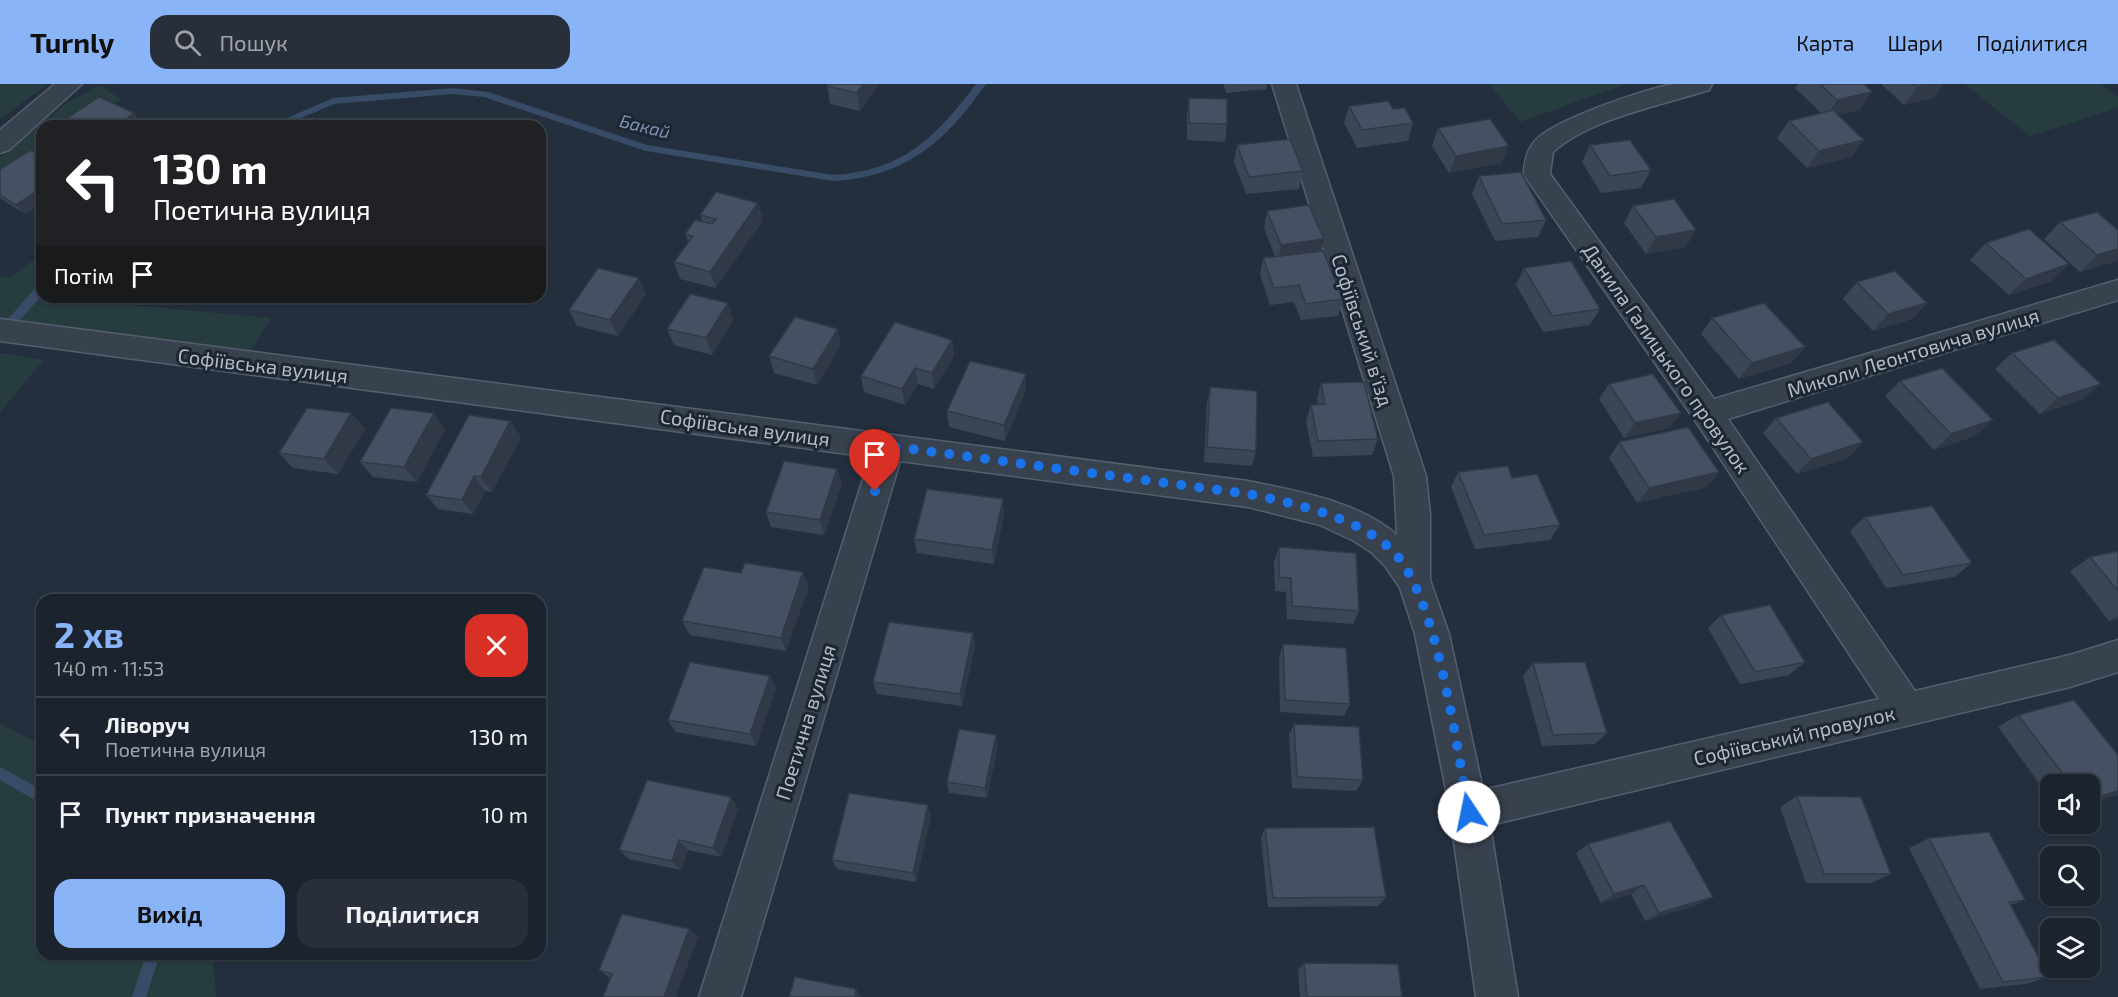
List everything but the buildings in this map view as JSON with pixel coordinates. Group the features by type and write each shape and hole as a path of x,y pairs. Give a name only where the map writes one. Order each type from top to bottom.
{"street":[{"path":"0,144 70,84"},
{"name":"Софіївський в'їзд","path":"1284,84 1410,476 1414,515 1413,580"},
{"name":"Данила Галицького провулок","path":"1700,84 1564,130 1545,145 1536,160 1537,175 1707,413 1906,708"},
{"name":"Миколи Леонтовича вулиця","path":"1707,413 2118,290"},
{"name":"Софіївська вулиця","path":"0,330 1236,492 1304,506 1339,519 1374,537 1397,556 1413,580 1433,639 1469,812 1497,997"},
{"name":"Поетична вулиця","path":"720,997 889,446"},
{"name":"Софіївський провулок","path":"1469,812 2070,671 2118,656"}],"green space":[{"path":"0,84 48,84 0,119"},
{"path":"1489,84 1626,84 1520,122"},
{"path":"1964,84 2100,84 2118,97 2118,108 2030,136"},
{"path":"99,85 121,99 87,120 46,120 66,104"},
{"path":"36,128 36,153 0,176 0,157"},
{"path":"36,258 36,303 107,303 271,318 250,351 0,322 0,277 12,276"},
{"path":"0,353 44,360 0,412"},
{"path":"0,723 36,743 36,960 213,960 216,997 0,997"}],"waterway":[{"name":"Бакай","path":"288,120 333,101 453,91 485,94 646,148 833,178 857,177 900,163 919,151 952,120 981,84"},
{"name":"Бакай","path":"0,335 36,295"},
{"name":"Бакай","path":"0,773 36,794"},
{"name":"Бакай","path":"139,997 151,960"}],"route":[{"path":"875,491 889,446 1248,494 1304,506 1339,519 1374,537 1397,556 1413,580 1433,639 1469,812"}]}
